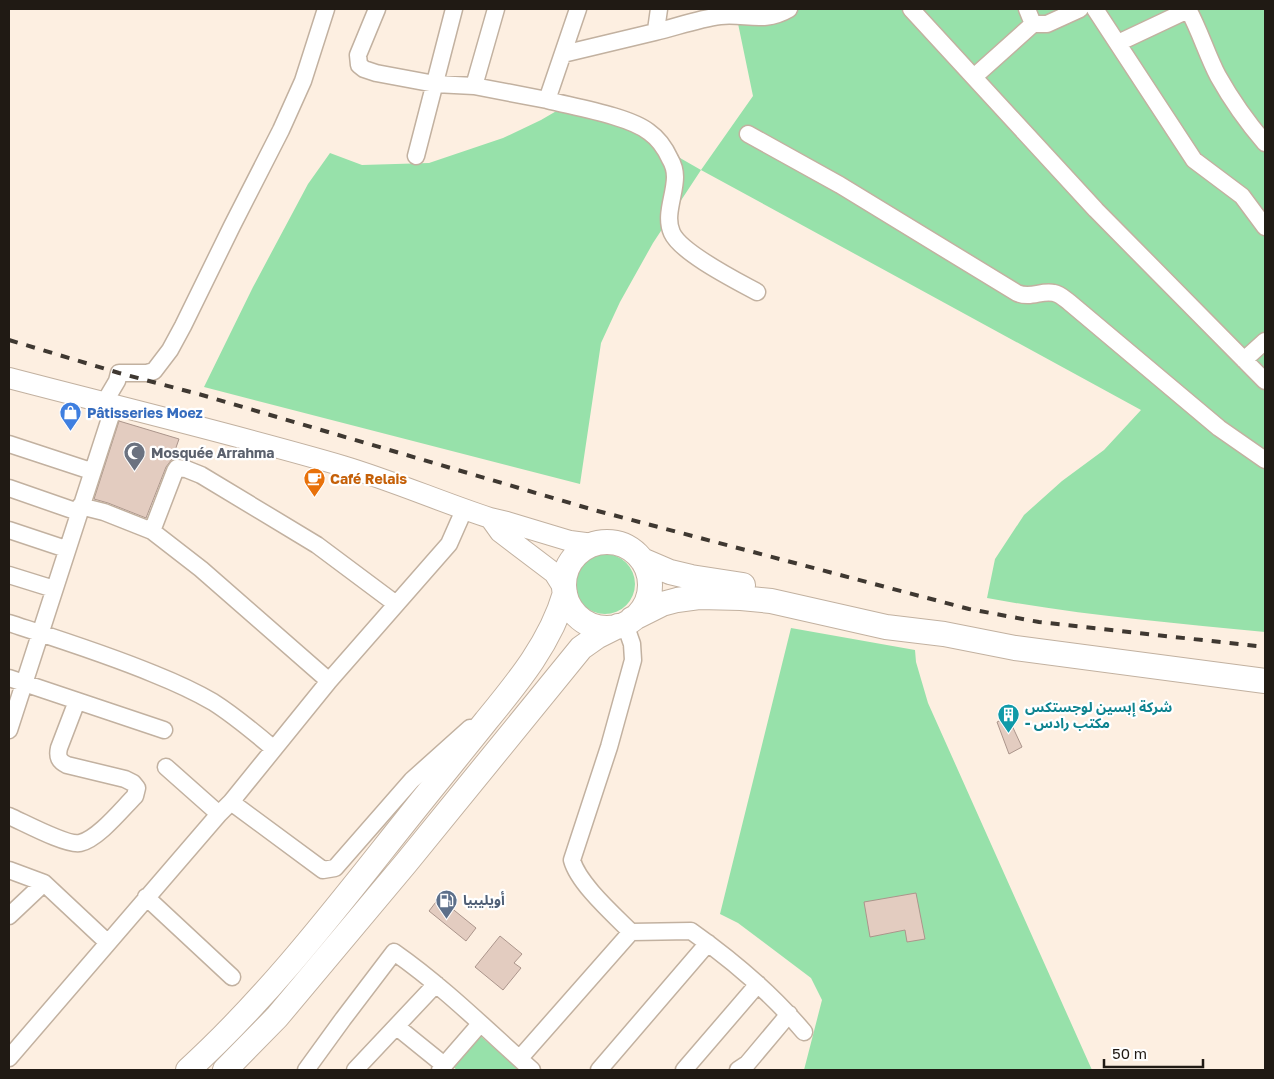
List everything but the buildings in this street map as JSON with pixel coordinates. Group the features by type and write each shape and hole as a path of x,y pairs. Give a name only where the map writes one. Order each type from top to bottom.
{"highway":[{"path":"188,1070 245,1014 311,938 512,689 551,631 559,614 565,591 567,568 582,549 593,544 611,542 620,544 642,560 670,572 691,577 774,589 889,615 940,621 1019,640 1265,668"},
{"path":"565,591 573,611 588,624 598,627 625,623 642,610 647,598 650,585 648,572 642,560"},
{"path":"225,1070 277,1017 581,648 598,636 662,604 699,597 771,601 886,627 944,634 1015,648 1265,681"}],"main road":[{"path":"9,378 198,426 344,466 384,479 464,510 556,538 593,544"},
{"path":"490,518 500,532 554,573 565,591"}],"street":[{"path":"9,730 16,681 39,633 54,590 119,373 147,373 154,371 170,350 281,130 303,81 326,9"},
{"path":"377,9 358,55 359,65 364,69 435,84 474,86 547,100 632,122 649,131 662,144 673,163 675,175 670,209 670,226 673,236 691,252 757,292"},
{"path":"416,156 454,9"},
{"path":"474,86 496,9"},
{"path":"547,100 578,9"},
{"path":"655,32 659,9"},
{"path":"563,54 720,16 767,17 789,9"},
{"path":"911,9 975,76 1096,210 1265,381"},
{"path":"975,76 1030,16 1047,24 1080,9"},
{"path":"1094,9 1194,160 1242,196 1265,227"},
{"path":"1118,43 1188,9 1199,29 1218,75 1240,112 1265,144"},
{"path":"748,134 840,185 1017,294 1024,296 1047,292 1059,295 1219,428 1265,460"},
{"path":"1244,360 1265,341"},
{"path":"9,444 91,471"},
{"path":"152,531 175,471 177,468 186,469 201,475 249,502 317,545 396,604"},
{"path":"9,488 79,509 104,512 152,531 201,569 329,681"},
{"path":"9,1058 107,942 219,814 232,802 329,681 449,544 464,510"},
{"path":"9,530 66,549"},
{"path":"9,575 54,590"},
{"path":"9,623 122,660 178,684 211,701 236,717 274,749"},
{"path":"625,623 632,644 633,660 609,747 572,860 575,870 631,932 691,931 758,984 789,1014 804,1032"},
{"path":"16,681 164,730"},
{"path":"232,802 323,870 335,868 412,780 512,689"},
{"path":"9,816 68,842 79,844 90,840 135,796 137,788 133,783 125,779 67,765 60,761 58,755 59,748 77,701"},
{"path":"166,767 219,814"},
{"path":"9,870 44,883 107,942"},
{"path":"9,916 44,883"},
{"path":"146,898 232,977"},
{"path":"306,1070 394,952 436,984 527,1066 631,932"},
{"path":"599,1070 708,943"},
{"path":"356,1070 436,984"},
{"path":"684,1070 758,984"},
{"path":"738,1070 747,1064 789,1014"},
{"path":"397,1027 442,1068 480,1024"}],"green space":[{"path":"735,9 1265,9 1265,632 1091,614 987,598 995,559 1024,515 1062,481 1104,450 1141,410 701,170 753,96"},
{"path":"577,99 701,170 653,243 620,302 601,343 580,484 204,387 253,287 308,184 330,153 362,165 429,163 503,138 541,120"},
{"path":"599,554 611,554 622,559 630,567 635,578 633,596 622,609 611,614 599,614 588,609 580,601 575,590 575,578 580,567 588,559"},
{"path":"791,628 915,650 916,662 928,703 1092,1070 804,1070 822,1000 811,978 738,923 720,914"},
{"path":"478,1034 519,1069 457,1070 452,1066"}],"railway":[{"path":"9,340 594,510 969,609 1039,622 1265,647"}],"place":[{"name":"Pâtisseries Moez","path":"71,432"},
{"name":"Mosquée Arrahma","path":"135,472"},
{"name":"Café Relais","path":"314,498"},
{"name":"شركة إبسين لوجستكس - مكتب رادس","path":"1009,734"},
{"name":"أويليبيا","path":"447,919"}]}
